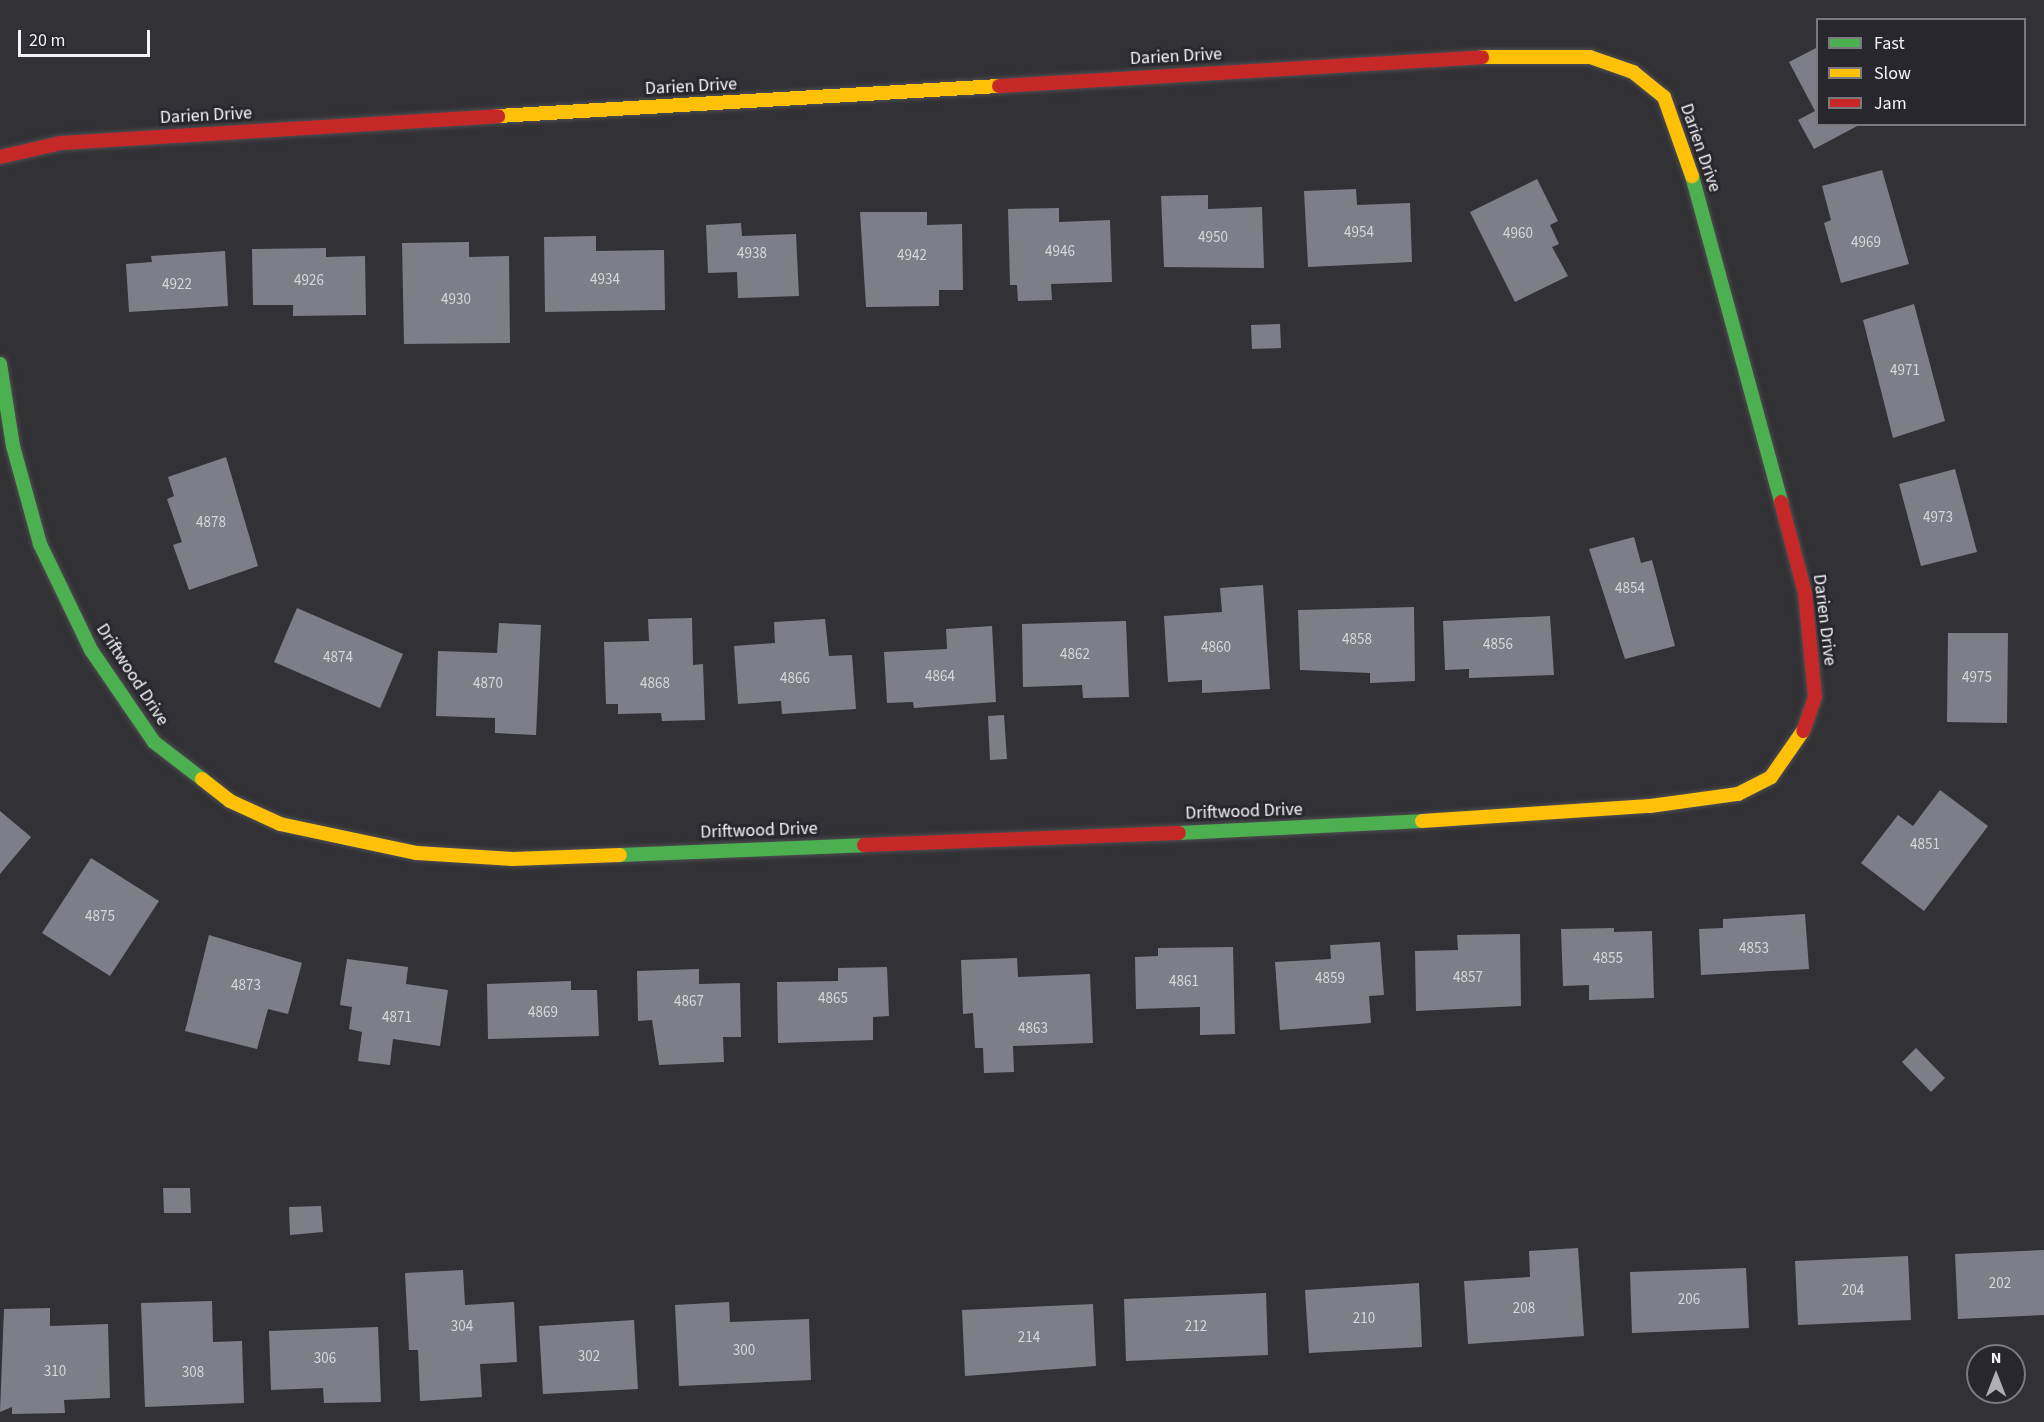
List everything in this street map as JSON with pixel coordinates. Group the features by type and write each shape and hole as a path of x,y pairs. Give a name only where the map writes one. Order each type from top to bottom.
{"street":[{"name":"Darien Drive","path":"0,157 61,143 108,140 1525,54 1590,57 1633,72 1664,97 1687,156 1805,593 1815,697 1790,753"},
{"name":"Driftwood Drive","path":"0,364 13,446 40,543 91,650 154,741 230,801 280,824 417,853 513,859 1344,826 1650,806 1738,794 1771,777 1790,753"}],"building":[{"path":"1816,48 1816,126 1857,126 1814,149 1798,120 1815,111 1789,62"},
{"path":"1882,170 1909,264 1841,283 1824,223 1831,220 1822,186"},
{"path":"1537,179 1558,221 1550,225 1559,244 1552,247 1568,276 1515,302 1470,212"},
{"path":"1356,189 1357,205 1410,203 1412,262 1308,267 1304,191"},
{"path":"1208,195 1208,209 1262,207 1264,268 1164,267 1161,196"},
{"path":"1059,208 1059,222 1110,220 1112,282 1051,284 1052,300 1018,301 1017,285 1010,285 1008,209"},
{"path":"860,212 927,212 927,225 962,224 963,290 939,290 939,306 866,307"},
{"path":"741,223 742,236 796,234 799,296 738,298 737,272 708,273 706,225"},
{"path":"596,236 596,251 664,250 665,310 545,312 544,237"},
{"path":"469,242 469,257 509,256 510,343 404,344 402,243"},
{"path":"326,248 326,257 365,256 366,315 293,316 293,305 253,305 252,249"},
{"path":"225,251 228,306 129,312 126,264 152,262 151,256"},
{"path":"1914,304 1945,421 1893,438 1863,320"},
{"path":"1280,324 1281,348 1252,349 1251,325"},
{"path":"226,457 258,566 189,590 173,545 182,542 167,499 174,496 168,477"},
{"path":"1955,469 1977,552 1921,566 1899,484"},
{"path":"1634,537 1641,563 1652,560 1675,646 1625,659 1589,549"},
{"path":"1263,585 1270,689 1202,693 1202,680 1168,682 1164,616 1222,612 1220,588"},
{"path":"1414,607 1415,681 1370,683 1370,673 1300,670 1298,610"},
{"path":"297,608 403,654 380,708 274,662"},
{"path":"1550,616 1554,675 1469,678 1469,669 1445,670 1443,621"},
{"path":"692,618 693,665 703,664 705,720 662,721 661,713 618,714 618,704 606,704 604,642 649,641 648,619"},
{"path":"825,619 829,656 852,655 856,709 782,714 781,701 738,704 734,646 775,643 774,622"},
{"path":"1126,621 1129,697 1083,698 1082,685 1023,687 1022,624"},
{"path":"499,623 541,625 536,735 495,733 495,718 436,716 438,651 497,653"},
{"path":"992,626 996,702 914,708 913,702 887,703 884,652 947,649 946,629"},
{"path":"1948,633 2008,633 2007,723 1947,722"},
{"path":"1004,715 1007,759 990,760 988,716"},
{"path":"1940,790 1988,826 1924,911 1861,863 1898,815 1913,826"},
{"path":"0,811 31,837 0,874"},
{"path":"91,858 159,901 110,976 42,933"},
{"path":"1805,914 1809,969 1701,975 1699,929 1723,928 1723,919"},
{"path":"1614,928 1614,932 1652,931 1654,998 1589,1000 1589,985 1563,986 1561,929"},
{"path":"1520,934 1521,1006 1416,1011 1415,951 1458,950 1457,935"},
{"path":"209,935 302,963 288,1014 268,1009 257,1049 185,1031"},
{"path":"1380,942 1384,995 1369,996 1371,1023 1280,1030 1275,962 1331,959 1330,945"},
{"path":"1233,947 1235,1034 1200,1035 1200,1007 1136,1009 1135,957 1158,956 1158,948"},
{"path":"1017,958 1018,977 1090,974 1093,1043 1013,1046 1014,1072 984,1073 983,1048 975,1048 973,1013 963,1014 961,960"},
{"path":"347,959 408,967 406,984 448,990 440,1046 393,1039 390,1065 358,1061 362,1032 349,1029 352,1007 340,1005"},
{"path":"887,967 889,1016 873,1017 873,1040 778,1043 777,982 838,981 838,968"},
{"path":"699,969 699,984 740,983 741,1037 723,1037 724,1062 659,1065 652,1020 638,1021 637,971"},
{"path":"571,981 571,990 597,990 599,1036 488,1039 487,984"},
{"path":"1916,1048 1945,1078 1931,1092 1902,1062"},
{"path":"163,1188 190,1188 191,1213 164,1213"},
{"path":"321,1206 323,1232 290,1235 289,1207"},
{"path":"1578,1248 1584,1336 1468,1344 1464,1281 1530,1277 1529,1251"},
{"path":"2044,1250 2044,1315 1958,1319 1955,1254"},
{"path":"1908,1256 1911,1320 1798,1325 1795,1261"},
{"path":"1746,1268 1749,1328 1632,1333 1630,1272"},
{"path":"463,1270 465,1305 514,1302 517,1362 480,1364 482,1397 420,1401 418,1350 409,1350 405,1273"},
{"path":"1419,1283 1422,1347 1309,1353 1305,1290"},
{"path":"1266,1293 1268,1355 1126,1361 1124,1299"},
{"path":"212,1301 213,1342 242,1341 244,1403 145,1407 141,1303"},
{"path":"729,1302 730,1322 809,1319 811,1380 679,1386 675,1305"},
{"path":"1093,1304 1096,1366 965,1376 962,1310"},
{"path":"50,1308 50,1326 108,1324 110,1398 64,1400 65,1413 12,1414 12,1407 0,1412 4,1309"},
{"path":"634,1320 638,1389 543,1394 539,1326"},
{"path":"378,1327 381,1402 324,1403 323,1388 271,1390 269,1331"}],"traffic: fast":[{"path":"1692,176 1781,502"},
{"path":"0,364 13,446 40,544 91,650 154,742 202,779"},
{"path":"1179,833 1422,821"},
{"path":"620,855 864,845"}],"traffic: slow":[{"path":"1482,57 1590,57 1633,72 1664,97 1692,176"},
{"path":"498,116 999,86"},
{"path":"1422,821 1650,806 1738,794 1771,777 1803,731"},
{"path":"202,779 230,801 280,824 417,853 513,859 620,855"}],"traffic: jam":[{"path":"999,86 1482,57"},
{"path":"0,157 61,143 498,116"},
{"path":"1781,502 1805,593 1815,697 1803,731"},
{"path":"864,845 1179,833"}]}
